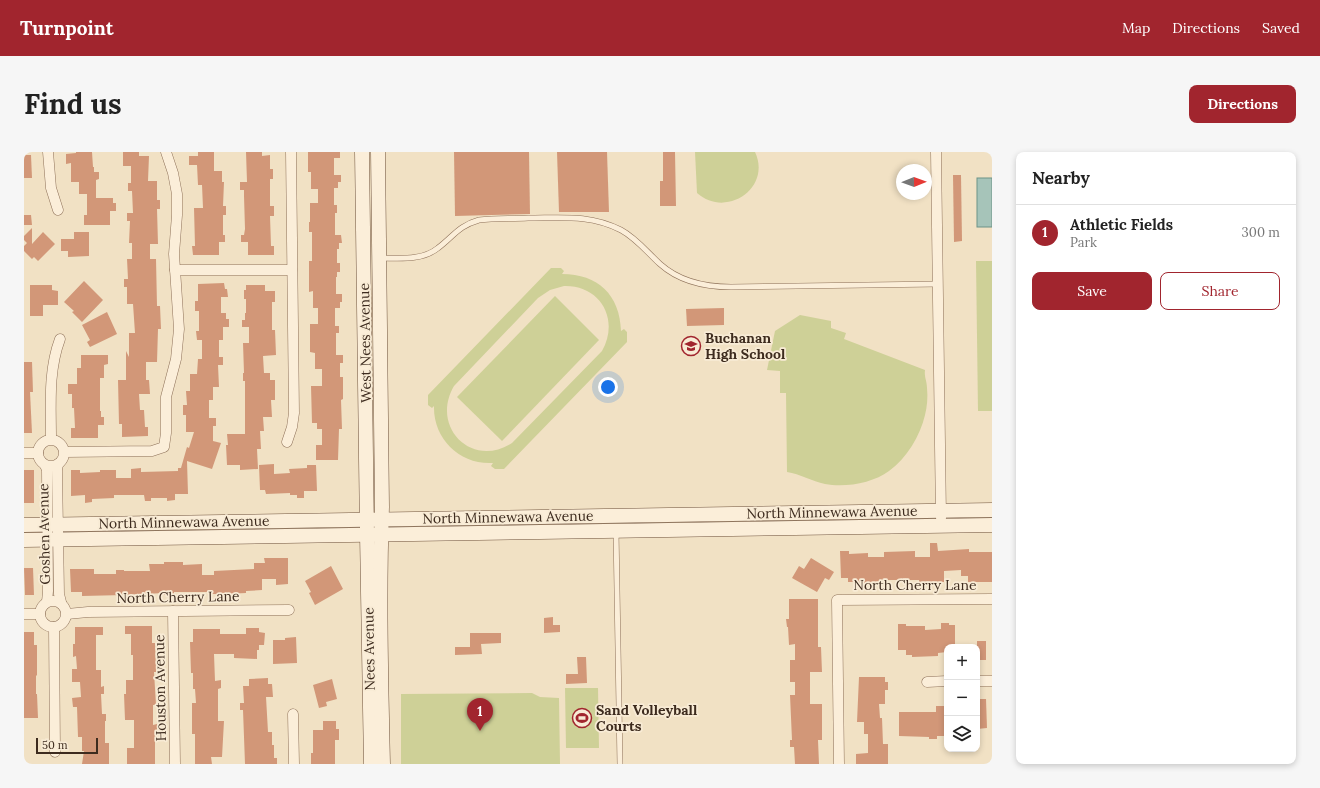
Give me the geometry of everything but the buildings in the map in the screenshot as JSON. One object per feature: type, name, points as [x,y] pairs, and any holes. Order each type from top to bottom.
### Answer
[{"type":"main road","name":"West Nees Avenue","points":[[362,152],[367,518],[374,534]]},
{"type":"main road","points":[[369,152],[371,249],[374,255],[379,258]]},
{"type":"main road","name":"West Nees Avenue","points":[[374,534],[381,519],[378,152]]},
{"type":"main road","name":"North Minnewawa Avenue","points":[[24,525],[367,518],[992,510]]},
{"type":"main road","points":[[615,515],[616,530]]},
{"type":"main road","name":"North Minnewawa Avenue","points":[[24,540],[992,525]]},
{"type":"main road","name":"Nees Avenue","points":[[371,764],[374,534]]},
{"type":"main road","name":"Nees Avenue","points":[[374,534],[382,764]]},
{"type":"street","points":[[48,152],[51,188],[58,210]]},
{"type":"street","points":[[64,452],[152,451],[164,447],[166,433],[166,397],[179,344],[175,270],[177,194],[166,152]]},
{"type":"street","points":[[287,442],[292,427],[294,413],[291,152]]},
{"type":"street","points":[[936,152],[941,526]]},
{"type":"street","points":[[175,270],[292,270]]},
{"type":"street","points":[[51,439],[51,375],[55,353],[60,339]]},
{"type":"street","points":[[51,439],[59,442],[64,448],[64,452],[63,459],[54,466],[45,465],[40,460],[38,453],[42,443],[51,439]]},
{"type":"street","points":[[24,453],[38,453]]},
{"type":"street","name":"Goshen Avenue","points":[[47,602],[58,464]]},
{"type":"street","name":"Goshen Avenue","points":[[45,465],[47,470],[53,524]]},
{"type":"street","name":"Goshen Avenue","points":[[53,539],[61,602]]},
{"type":"street","name":"North Cherry Lane","points":[[839,764],[837,600],[992,599]]},
{"type":"street","points":[[54,600],[61,602],[66,609],[67,614],[63,624],[54,627],[42,622],[40,614],[42,607],[47,602],[54,600]]},
{"type":"street","name":"North Cherry Lane","points":[[67,614],[289,610]]},
{"type":"street","name":"Houston Avenue","points":[[173,611],[175,764]]},
{"type":"street","points":[[24,614],[40,614]]},
{"type":"street","points":[[54,627],[56,752]]},
{"type":"street","points":[[980,681],[992,681]]},
{"type":"street","points":[[927,682],[944,682]]},
{"type":"street","points":[[293,714],[294,764]]},
{"type":"lane","points":[[379,258],[412,258],[422,256],[437,249],[464,225],[479,220],[578,217],[595,220],[620,230],[644,247],[668,271],[684,279],[704,286],[731,288],[938,284]]},
{"type":"lane","points":[[616,530],[620,764]]},
{"type":"green space","points":[[695,152],[755,152],[759,165],[757,177],[752,188],[743,196],[733,201],[721,203],[709,200],[697,193]]},
{"type":"green space","points":[[976,261],[992,261],[992,411],[978,411]]},
{"type":"green space","points":[[551,268],[561,268],[564,271],[562,274],[586,278],[605,289],[616,307],[620,318],[621,331],[624,329],[627,332],[627,342],[504,469],[495,469],[491,466],[493,463],[470,460],[451,448],[438,429],[434,406],[432,408],[428,405],[428,395]],"holes":[[[564,286],[577,287],[588,291],[597,298],[603,306],[607,316],[609,327],[607,339],[602,351],[512,443],[497,450],[483,451],[470,447],[459,440],[451,429],[447,416],[448,401],[454,386],[538,298],[550,290]]]},
{"type":"green space","points":[[555,296],[599,340],[502,441],[457,397]]},
{"type":"green space","points":[[800,315],[831,321],[831,328],[846,333],[844,339],[925,370],[927,402],[920,431],[902,460],[889,471],[875,479],[858,484],[833,485],[820,483],[797,474],[787,472],[786,393],[780,393],[780,371],[767,370],[775,331]]},
{"type":"green space","name":"Sand Volleyball Courts","points":[[565,688],[598,688],[599,748],[566,748]]},
{"type":"green space","points":[[532,693],[540,697],[559,698],[560,764],[401,764],[401,694]]},
{"type":"water","points":[[977,178],[992,178],[992,227],[977,227]]},
{"type":"place","name":"Buchanan High School","points":[[691,346]]},
{"type":"place","name":"Sand Volleyball Courts","points":[[582,718]]},
{"type":"place","name":"Athletic Fields","points":[[480,731]]}]
